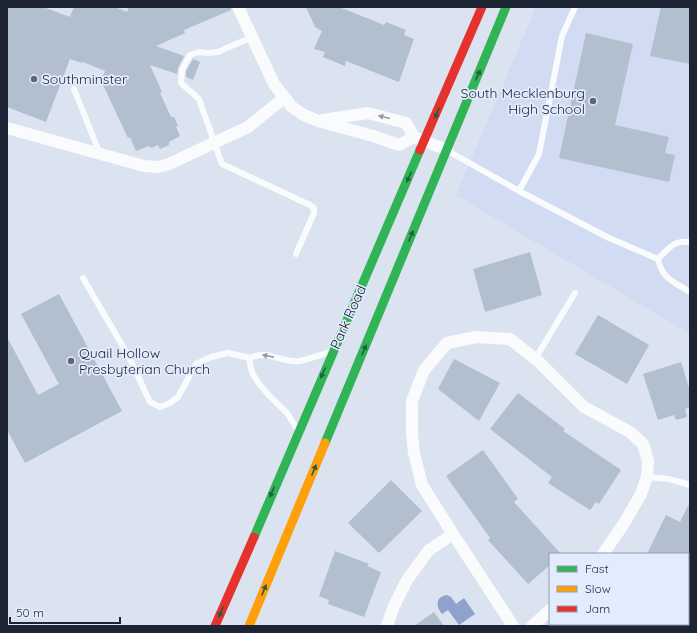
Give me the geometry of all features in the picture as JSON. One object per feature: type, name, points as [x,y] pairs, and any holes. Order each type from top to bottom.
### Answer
[{"type":"main road","name":"Park Road","points":[[214,626],[333,351],[419,139],[482,7]]},
{"type":"main road","name":"Park Road","points":[[249,626],[506,7]]},
{"type":"street","points":[[238,7],[274,84],[292,107],[304,115],[318,121],[373,136],[399,145],[419,139]]},
{"type":"street","points":[[7,128],[144,166],[158,167],[169,164],[248,127],[284,98]]},
{"type":"street","points":[[318,121],[368,113],[406,123],[419,139],[447,150]]},
{"type":"street","points":[[513,626],[422,485],[414,453],[412,433],[412,401],[424,370],[447,343],[476,337],[510,339],[536,359],[584,407],[630,432],[642,444],[648,461],[647,477],[641,494],[623,525],[604,553]]},
{"type":"street","points":[[387,626],[394,606],[407,580],[429,550],[453,534]]},
{"type":"street","points":[[532,626],[549,611]]},
{"type":"lane","points":[[519,191],[539,154],[562,36],[575,7]]},
{"type":"lane","points":[[252,37],[218,52],[199,52],[190,55],[182,70],[181,83],[199,99],[213,143],[222,164],[310,204],[314,208],[314,213],[296,254]]},
{"type":"lane","points":[[74,89],[100,154]]},
{"type":"lane","points":[[447,150],[519,191],[609,238],[658,259]]},
{"type":"lane","points":[[658,259],[670,247],[680,241],[690,242]]},
{"type":"lane","points":[[658,259],[660,267],[666,278],[690,292]]},
{"type":"lane","points":[[83,278],[129,357],[150,402],[160,407],[170,403],[178,397],[196,364],[212,357],[228,353],[250,358],[256,355],[264,354],[281,359],[298,361],[333,351]]},
{"type":"lane","points":[[536,359],[575,293]]},
{"type":"lane","points":[[250,358],[249,364],[259,384],[288,414],[299,430]]},
{"type":"lane","points":[[647,477],[669,479],[690,484]]},
{"type":"shaded area","name":"South Mecklenburg High School","points":[[536,7],[690,7],[690,334],[456,195]]},
{"type":"water","points":[[447,595],[451,597],[456,604],[464,598],[475,614],[459,625],[448,610],[442,614],[438,602],[440,598]]},
{"type":"building","name":"Southminster","points":[[7,7],[43,7],[70,17],[74,7],[115,7],[127,12],[129,7],[231,7],[231,10],[184,30],[185,33],[156,46],[184,56],[178,68],[177,74],[150,65],[162,92],[160,93],[171,117],[174,117],[178,126],[176,127],[180,136],[169,142],[169,145],[160,149],[158,145],[151,148],[149,146],[136,151],[130,137],[128,138],[103,85],[106,84],[102,78],[105,71],[83,62],[70,59],[46,122],[7,107]]},
{"type":"building","points":[[306,7],[339,7],[384,25],[386,22],[406,30],[404,35],[414,39],[399,82],[346,61],[345,66],[323,57],[325,52],[314,49],[322,31],[315,27]]},
{"type":"building","points":[[661,7],[690,7],[690,64],[650,56]]},
{"type":"building","points":[[586,33],[633,44],[615,125],[669,137],[665,153],[675,155],[669,182],[559,158]]},
{"type":"building","points":[[193,59],[200,62],[193,80],[186,77],[186,71]]},
{"type":"building","points":[[530,252],[542,295],[485,312],[473,269]]},
{"type":"building","name":"Quail Hollow Presbyterian Church","points":[[59,294],[122,411],[25,463],[7,430],[7,337],[38,395],[59,384],[21,314]]},
{"type":"building","points":[[598,315],[649,345],[627,384],[575,354]]},
{"type":"building","points":[[454,359],[500,383],[479,421],[438,389]]},
{"type":"building","points":[[681,362],[690,391],[690,407],[685,409],[687,417],[676,420],[674,415],[658,420],[643,374]]},
{"type":"building","points":[[518,393],[565,429],[563,431],[621,470],[599,504],[596,502],[590,510],[548,483],[552,477],[490,429]]},
{"type":"building","points":[[483,450],[518,499],[514,502],[560,553],[549,553],[549,566],[528,584],[488,540],[490,538],[446,476]]},
{"type":"building","points":[[391,480],[422,511],[379,553],[348,523]]},
{"type":"building","points":[[690,502],[690,554],[647,553],[666,515],[680,522]]},
{"type":"building","points":[[335,551],[369,564],[367,566],[381,572],[364,617],[328,604],[329,600],[319,596]]},
{"type":"building","points":[[434,612],[444,626],[414,626]]},
{"type":"traffic: fast","points":[[325,443],[506,7]]},
{"type":"traffic: fast","points":[[254,537],[420,150]]},
{"type":"traffic: slow","points":[[249,626],[325,443]]},
{"type":"traffic: jam","points":[[420,150],[482,7]]},
{"type":"traffic: jam","points":[[215,626],[254,537]]},
{"type":"place","name":"Southminster","points":[[34,79]]},
{"type":"place","name":"South Mecklenburg High School","points":[[593,101]]},
{"type":"place","name":"Quail Hollow Presbyterian Church","points":[[71,361]]}]
